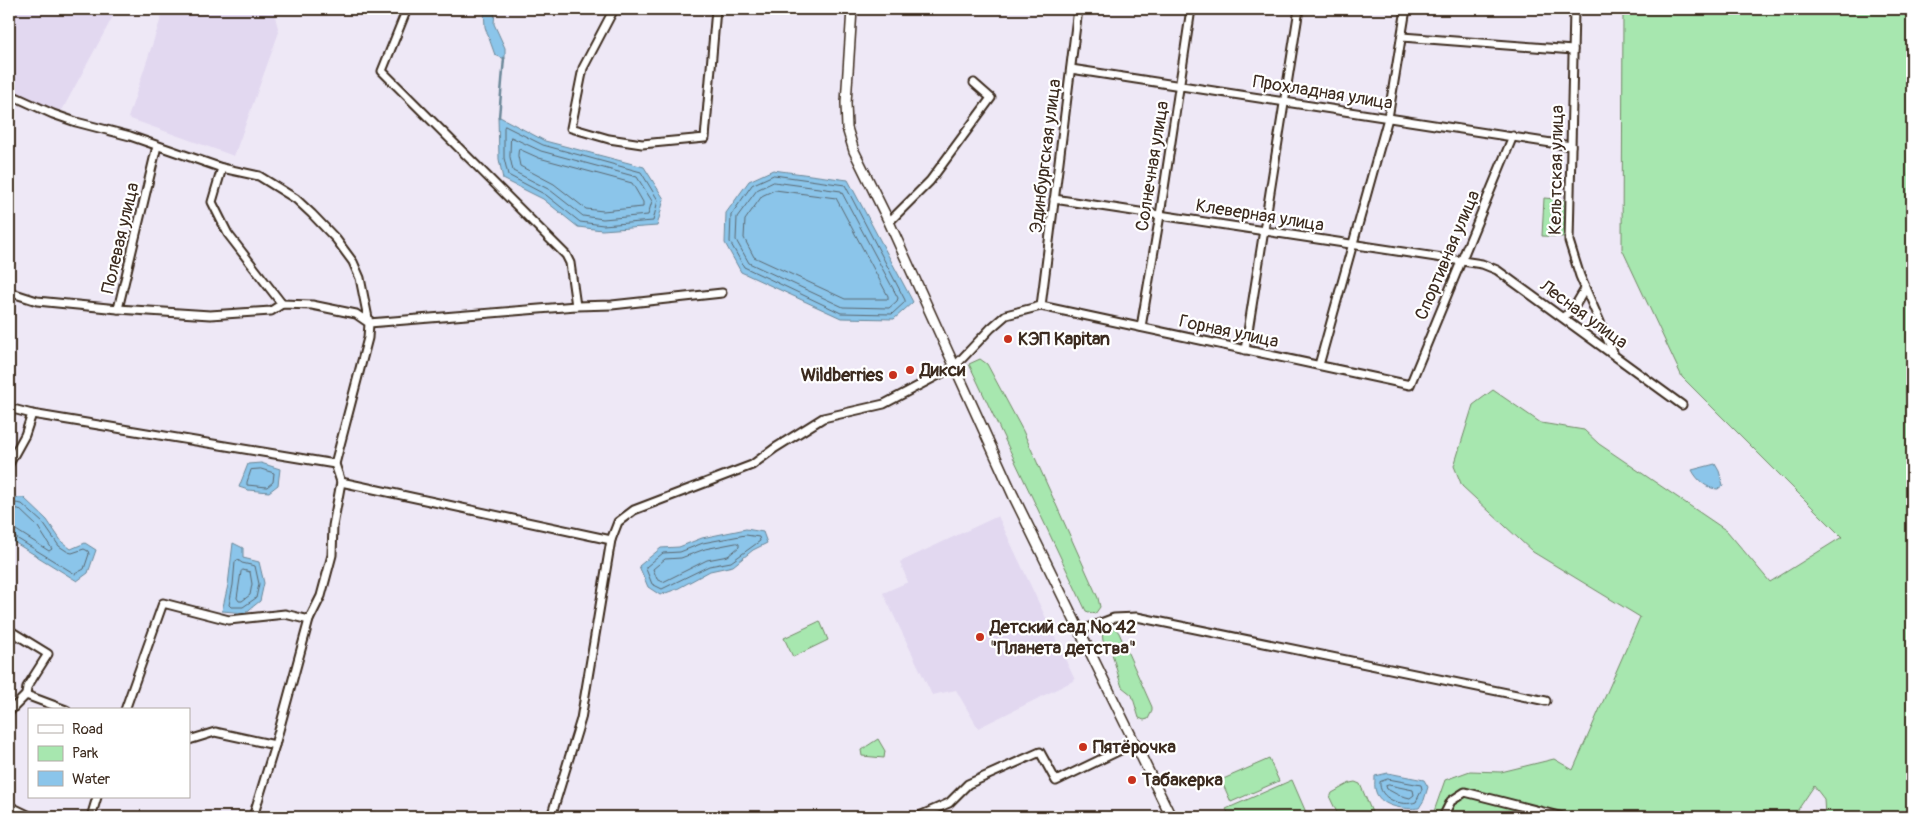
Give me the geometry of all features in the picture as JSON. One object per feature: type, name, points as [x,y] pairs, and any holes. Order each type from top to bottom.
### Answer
[{"type":"street","points":[[407,9],[382,71],[566,256],[570,263],[576,306]]},
{"type":"street","points":[[614,9],[583,68],[571,128],[609,140],[642,144],[705,138],[716,9]]},
{"type":"street","points":[[852,9],[846,103],[847,128],[854,151],[1013,495],[1172,817]]},
{"type":"street","name":"Эдинбургская улица","points":[[1041,306],[1078,9]]},
{"type":"street","name":"Солнечная улица","points":[[1141,327],[1160,215],[1190,9]]},
{"type":"street","points":[[1245,350],[1299,9]]},
{"type":"street","points":[[1319,365],[1388,118],[1406,9]]},
{"type":"street","name":"Кельтская улица","points":[[1574,9],[1570,241],[1585,290],[1613,354]]},
{"type":"street","points":[[1402,37],[1573,50]]},
{"type":"street","name":"Прохладная улица","points":[[1070,69],[1571,146]]},
{"type":"street","points":[[888,222],[930,181],[991,98],[974,83]]},
{"type":"street","points":[[9,94],[53,114],[130,136],[222,168],[259,176],[296,199],[318,220],[336,239],[353,262],[360,278],[369,323],[368,338],[335,464],[341,482],[332,526],[332,556],[321,596],[309,620],[253,817]]},
{"type":"street","name":"Спортивная улица","points":[[1410,385],[1513,136]]},
{"type":"street","name":"Полевая улица","points":[[118,309],[157,146]]},
{"type":"street","points":[[222,168],[212,202],[228,234],[282,304]]},
{"type":"street","name":"Клеверная улица","points":[[1054,199],[1461,262]]},
{"type":"street","name":"Лесная улица","points":[[1461,262],[1482,264],[1497,270],[1682,404]]},
{"type":"street","points":[[1563,317],[1572,311],[1585,290]]},
{"type":"street","points":[[9,292],[37,302],[210,315],[271,311],[282,304],[312,305],[356,314],[369,323],[576,306],[612,305],[722,293]]},
{"type":"street","points":[[551,817],[581,719],[611,540],[618,522],[634,510],[752,465],[823,418],[884,404],[954,367],[1006,315],[1041,306]]},
{"type":"street","name":"Горная улица","points":[[1041,306],[1410,385]]},
{"type":"street","points":[[9,408],[32,414],[335,464]]},
{"type":"street","points":[[9,464],[25,435],[32,414]]},
{"type":"street","points":[[341,482],[611,540]]},
{"type":"street","points":[[126,708],[164,603],[228,620],[285,614],[309,620]]},
{"type":"street","points":[[1080,631],[1114,618],[1137,617],[1546,701]]},
{"type":"street","points":[[9,630],[48,654],[26,687],[26,695],[9,712]]},
{"type":"street","points":[[26,695],[61,708]]},
{"type":"street","points":[[190,740],[215,732],[275,745]]},
{"type":"street","points":[[918,817],[949,803],[968,784],[1040,752],[1056,781],[1135,743]]},
{"type":"street","points":[[1443,817],[1451,801],[1465,792],[1563,817]]},
{"type":"street","points":[[91,817],[97,798]]},
{"type":"street","points":[[9,806],[32,817]]},
{"type":"shaded area","points":[[9,9],[117,9],[60,114],[9,89]]},
{"type":"shaded area","points":[[164,9],[273,9],[279,32],[234,156],[128,118]]},
{"type":"shaded area","name":"Детский сад № 42 \"Планета детства\"","points":[[998,516],[1075,680],[978,728],[956,690],[932,695],[883,593],[908,582],[900,562]]},
{"type":"green space","points":[[1623,9],[1912,9],[1912,817],[1825,817],[1824,799],[1814,786],[1793,817],[1432,817],[1445,780],[1470,771],[1501,772],[1554,759],[1573,770],[1640,617],[1533,552],[1462,486],[1454,466],[1473,405],[1493,390],[1541,423],[1584,430],[1599,444],[1727,531],[1770,582],[1842,537],[1682,377],[1622,249]]},
{"type":"green space","points":[[1544,198],[1566,200],[1566,237],[1542,236]]},
{"type":"green space","points":[[980,359],[987,364],[1023,431],[1098,598],[1100,607],[1095,614],[1086,611],[969,364]]},
{"type":"green space","points":[[820,621],[828,640],[793,657],[784,638]]},
{"type":"green space","points":[[1108,626],[1116,629],[1119,633],[1152,707],[1148,719],[1139,718],[1132,695],[1122,687],[1111,650],[1103,641],[1102,632]]},
{"type":"green space","points":[[878,739],[885,751],[884,758],[862,756],[861,750]]},
{"type":"green space","points":[[1269,759],[1279,781],[1231,802],[1221,780]]},
{"type":"green space","points":[[1292,780],[1308,817],[1230,817],[1226,809]]},
{"type":"green space","points":[[1355,782],[1360,784],[1374,817],[1339,817],[1330,798],[1332,793]]},
{"type":"water","points":[[484,9],[495,9],[494,24],[505,48],[505,59],[495,55],[485,27]]},
{"type":"water","points":[[498,116],[545,141],[644,167],[664,199],[657,226],[602,230],[578,227],[543,199],[503,179],[499,159]]},
{"type":"water","points":[[773,170],[848,180],[913,302],[894,319],[841,318],[741,272],[725,243],[726,213],[749,181]]},
{"type":"water","points":[[261,463],[280,469],[278,485],[269,492],[239,487],[248,464]]},
{"type":"water","points":[[1715,464],[1723,485],[1718,489],[1703,483],[1692,470]]},
{"type":"water","points":[[9,497],[24,498],[47,520],[62,542],[71,549],[85,543],[96,550],[88,573],[77,581],[9,539]]},
{"type":"water","points":[[746,529],[763,532],[767,543],[753,550],[733,566],[710,571],[677,589],[660,595],[648,587],[639,566],[661,548],[679,547],[702,538]]},
{"type":"water","points":[[233,543],[243,548],[243,558],[259,562],[264,583],[260,601],[245,613],[222,611],[228,585]]},
{"type":"water","points":[[1388,773],[1424,780],[1428,787],[1419,808],[1394,806],[1379,797],[1375,788],[1375,776]]},
{"type":"waterway","points":[[499,117],[504,58]]},
{"type":"place","name":"КЭП Kapitan","points":[[1008,339]]},
{"type":"place","name":"Дикси","points":[[910,370]]},
{"type":"place","name":"Wildberries","points":[[893,375]]},
{"type":"place","name":"Детский сад № 42 \"Планета детства\"","points":[[980,637]]},
{"type":"place","name":"Пятёрочка","points":[[1083,747]]},
{"type":"place","name":"Табакерка","points":[[1132,780]]}]
